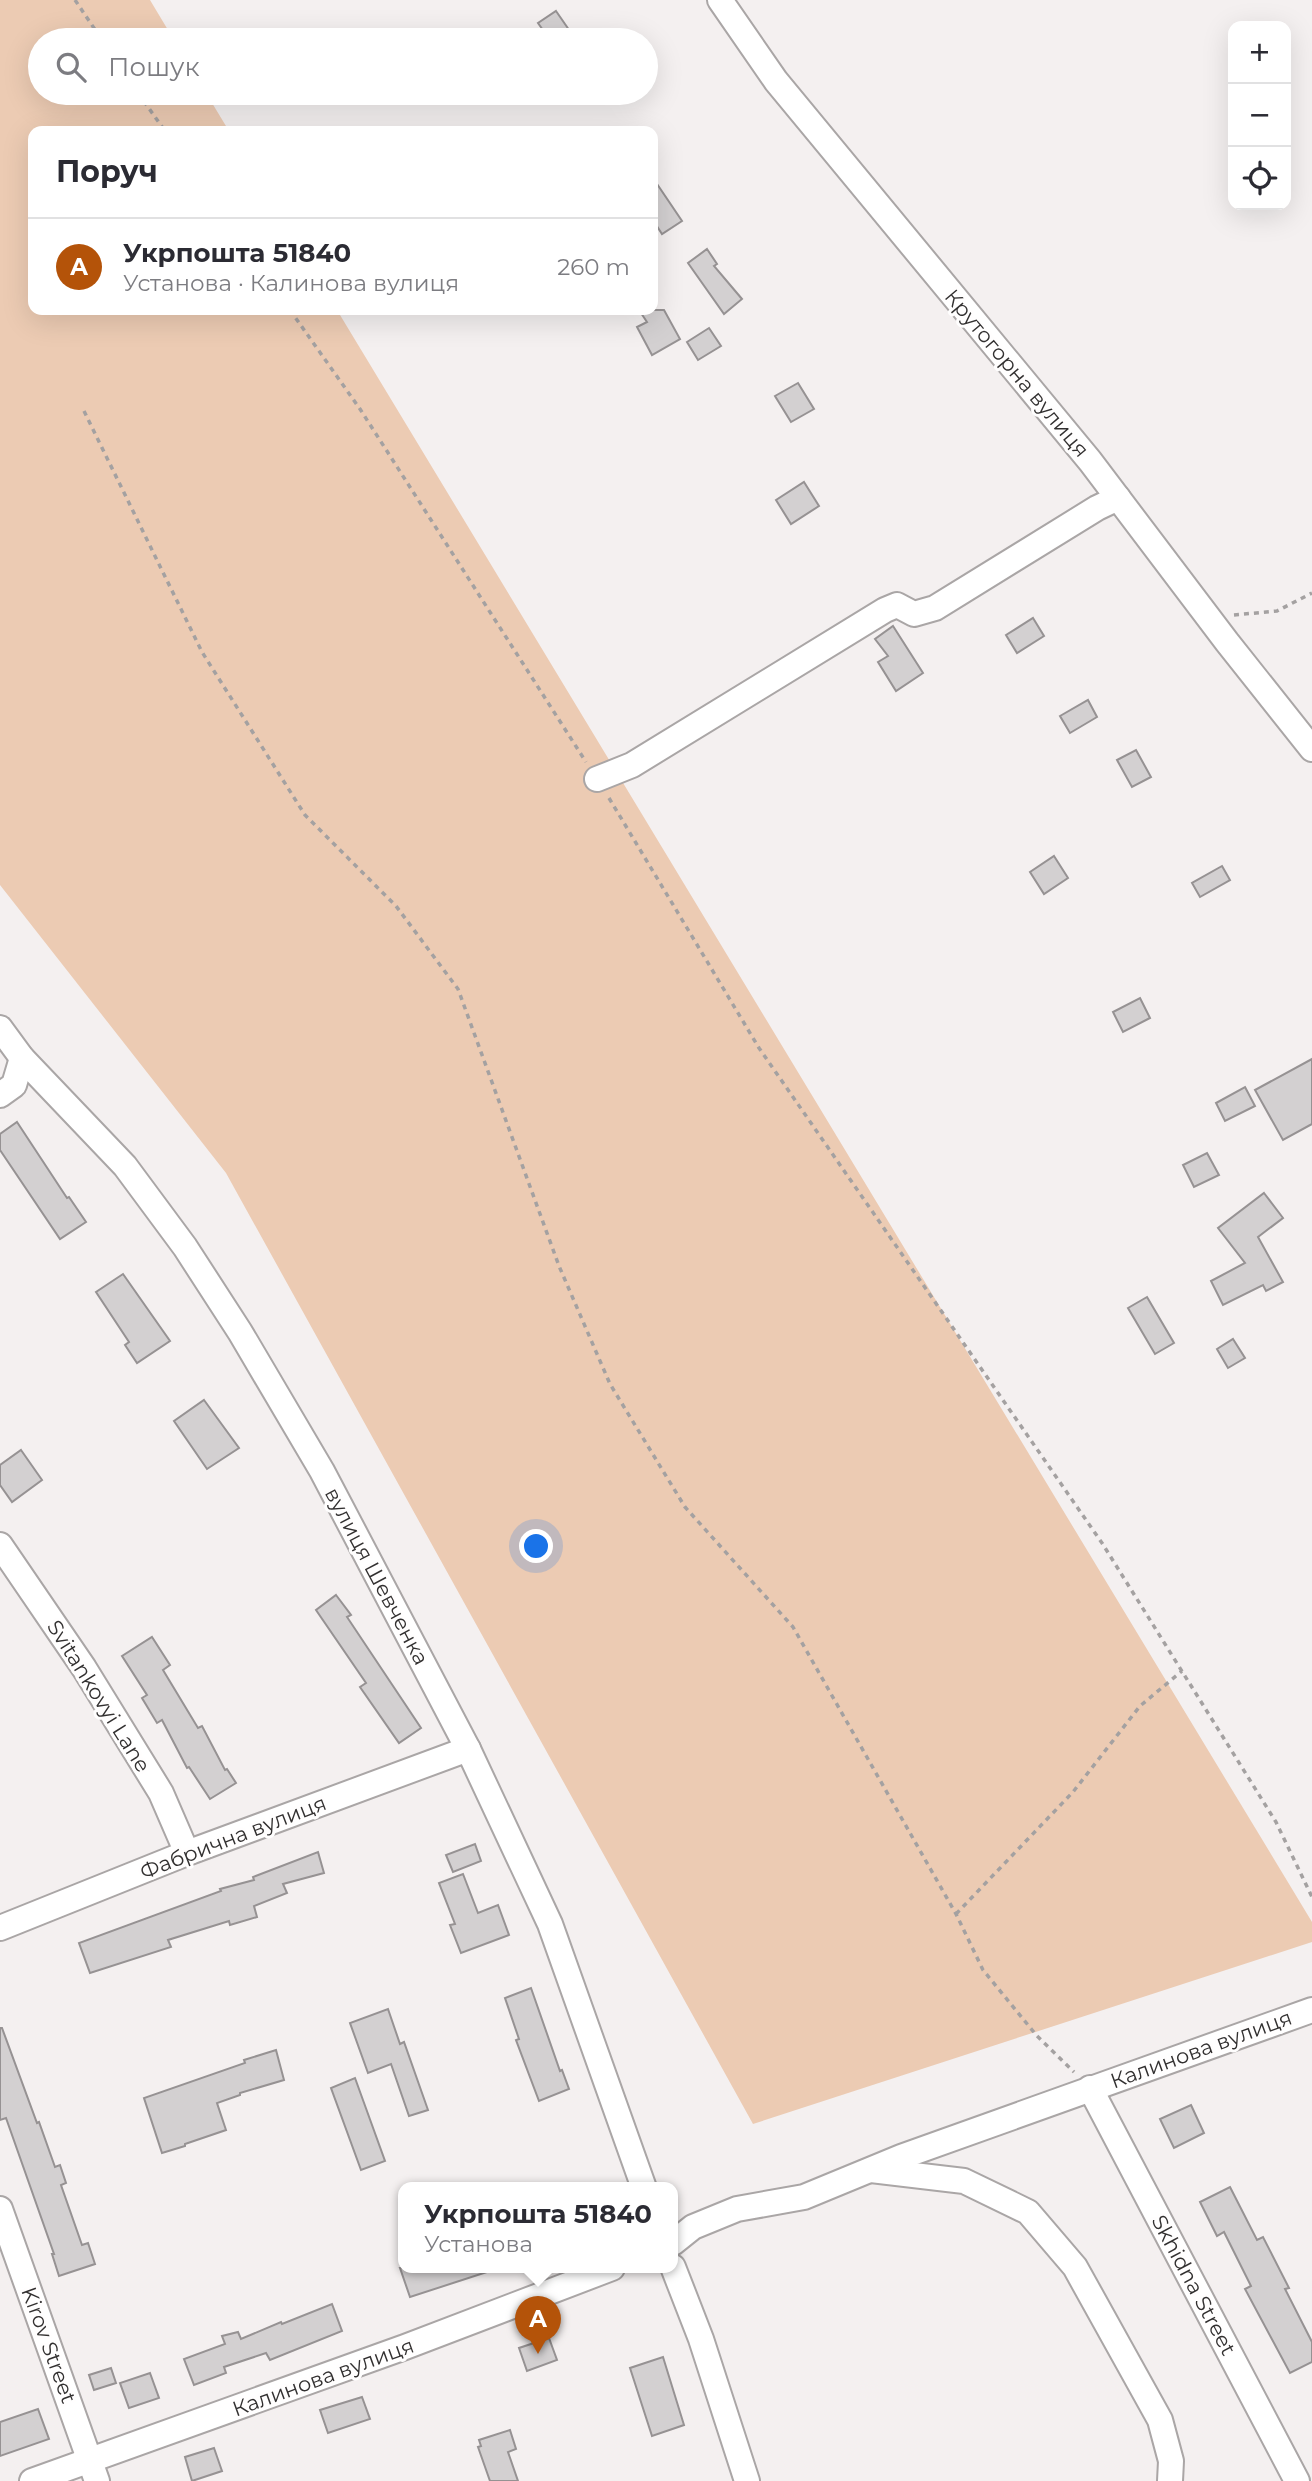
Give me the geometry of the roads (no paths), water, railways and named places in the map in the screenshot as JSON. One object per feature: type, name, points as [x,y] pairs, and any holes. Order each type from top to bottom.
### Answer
[{"type":"street","name":"Крутогорна вулиця","points":[[720,0],[776,81],[1118,498],[1312,749]]},
{"type":"street","points":[[597,779],[632,765],[885,610],[897,605],[914,614],[935,608],[1097,508],[1118,498]]},
{"type":"street","name":"вулиця Шевченка","points":[[0,1028],[22,1058],[125,1166],[185,1247],[240,1332],[322,1471],[468,1749],[550,1924],[642,2182]]},
{"type":"street","points":[[0,1095],[14,1085],[22,1058]]},
{"type":"street","name":"Svitankovyi Lane","points":[[0,1545],[84,1668],[161,1793],[187,1853]]},
{"type":"street","name":"Фабрична вулиця","points":[[0,1928],[187,1853],[468,1749]]},
{"type":"street","name":"Калинова вулиця","points":[[678,2238],[693,2227],[737,2209],[804,2197],[1090,2088],[1312,2010]]},
{"type":"street","name":"Skhidna Street","points":[[1090,2088],[1297,2481]]},
{"type":"street","points":[[870,2170],[964,2181],[1028,2212],[1075,2267],[1160,2420],[1171,2461],[1170,2481]]},
{"type":"street","name":"Kirov Street","points":[[0,2209],[94,2471]]},
{"type":"street","name":"Калинова вулиця","points":[[32,2481],[94,2471],[599,2273]]},
{"type":"street","points":[[675,2273],[701,2339],[747,2481]]},
{"type":"place","name":"Укрпошта 51840","points":[[538,2354]]}]
